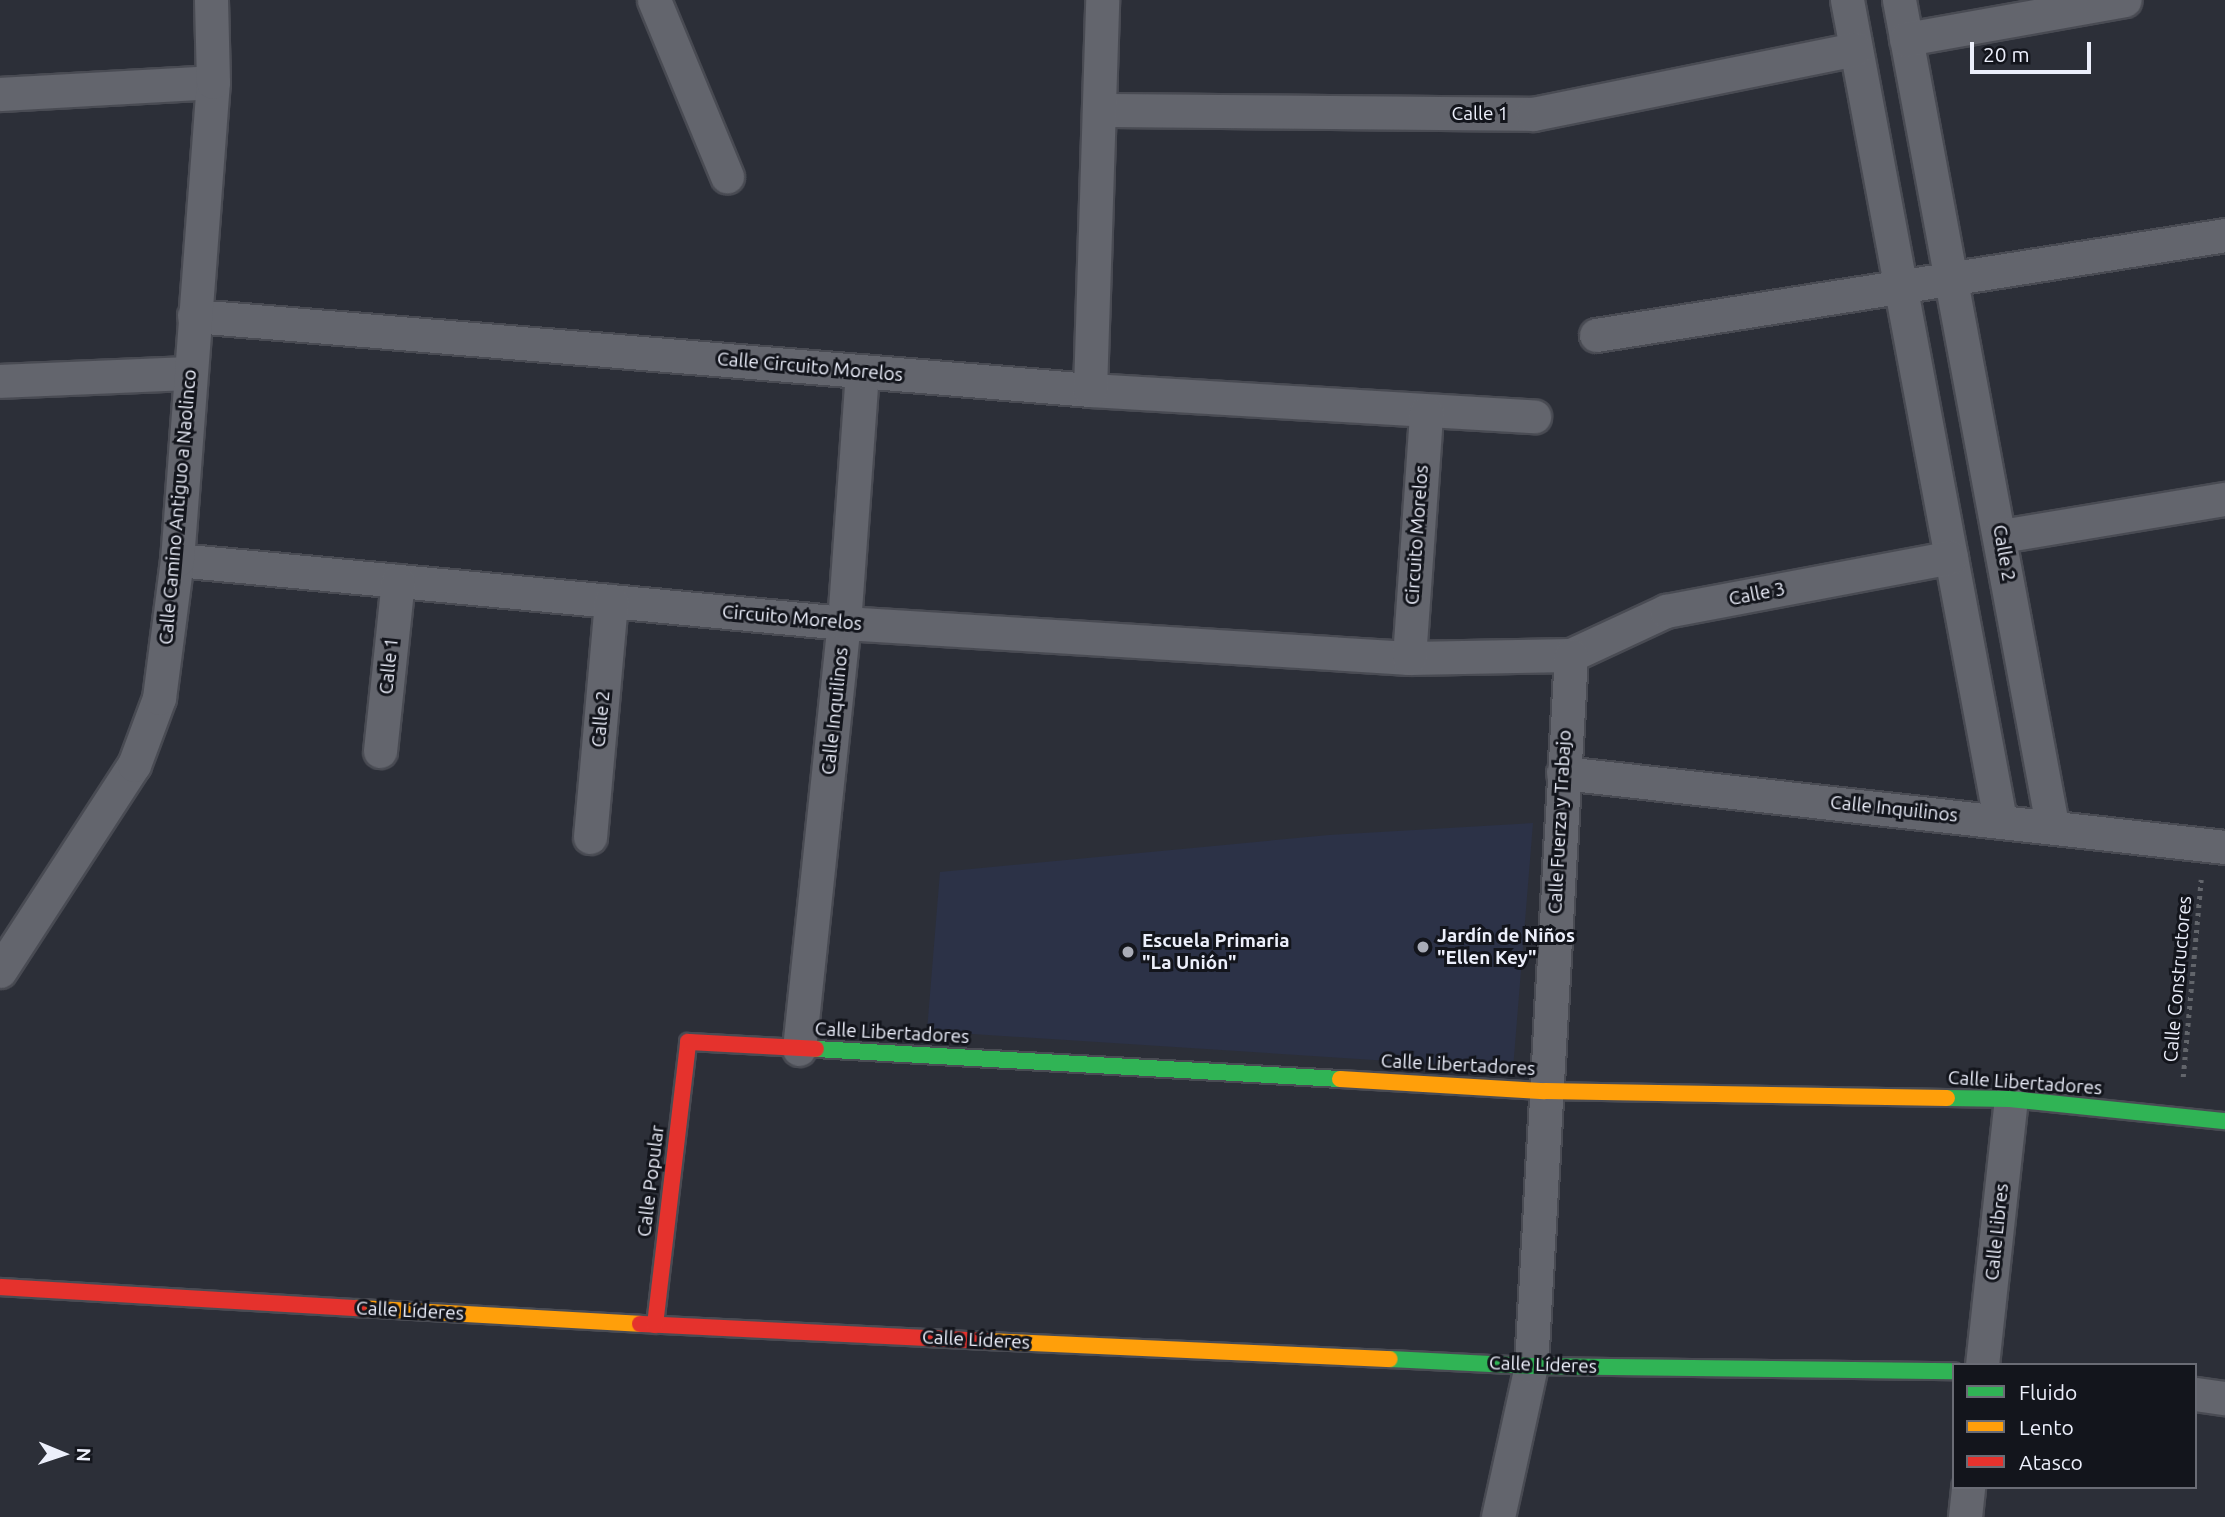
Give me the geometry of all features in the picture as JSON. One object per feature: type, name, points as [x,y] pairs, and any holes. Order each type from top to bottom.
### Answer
[{"type":"street","name":"Calle Camino Antiguo a Naolinco","points":[[0,971],[134,765],[159,698],[177,559],[213,82],[211,0]]},
{"type":"street","points":[[654,0],[727,176]]},
{"type":"street","points":[[1090,390],[1102,0]]},
{"type":"street","points":[[1847,0],[2000,820]]},
{"type":"street","name":"Calle 2","points":[[1899,0],[2001,536],[2052,825]]},
{"type":"street","points":[[1906,39],[2125,0]]},
{"type":"street","name":"Calle 1","points":[[1099,110],[1533,114],[1856,49]]},
{"type":"street","points":[[0,94],[213,82]]},
{"type":"street","points":[[1596,335],[1899,284],[1951,282],[2225,235]]},
{"type":"street","name":"Calle Circuito Morelos","points":[[194,316],[1090,390],[1426,413],[1534,416]]},
{"type":"street","name":"Calle Inquilinos","points":[[799,1049],[844,624],[862,372]]},
{"type":"street","points":[[0,381],[190,373]]},
{"type":"street","name":"Circuito Morelos","points":[[1409,658],[1426,413]]},
{"type":"street","points":[[2001,536],[2225,499]]},
{"type":"street","name":"Calle 3","points":[[1571,654],[1666,611],[1951,557]]},
{"type":"street","name":"Circuito Morelos","points":[[177,559],[844,624],[1409,658],[1571,654]]},
{"type":"street","name":"Calle 1","points":[[380,751],[398,581]]},
{"type":"street","name":"Calle 2","points":[[590,837],[611,601]]},
{"type":"street","name":"Calle Fuerza y Trabajo","points":[[1498,1517],[1531,1366],[1571,654]]},
{"type":"street","name":"Calle Inquilinos","points":[[1563,773],[2214,845]]},
{"type":"street","name":"Calle Libertadores","points":[[688,1042],[1545,1091],[2011,1099],[2225,1121]]},
{"type":"street","name":"Calle Popular","points":[[655,1325],[688,1042]]},
{"type":"street","name":"Calle Libres","points":[[1982,1363],[2011,1099]]},
{"type":"street","name":"Calle Líderes","points":[[0,1287],[655,1325],[1531,1366],[1952,1371]]},
{"type":"street","points":[[2197,1394],[2225,1398]]},
{"type":"street","points":[[1965,1517],[1968,1489]]},
{"type":"path","name":"Calle Constructores","points":[[2179,1117],[2214,845]]},
{"type":"shaded area","name":"Escuela Primaria \"La Unión\"","points":[[1533,823],[1513,1069],[927,1031],[940,872],[1329,835]]},
{"type":"traffic: fast","points":[[816,1049],[1340,1079]]},
{"type":"traffic: fast","points":[[1947,1098],[2011,1099],[2225,1121]]},
{"type":"traffic: fast","points":[[1390,1359],[1531,1366],[1952,1371]]},
{"type":"traffic: slow","points":[[1340,1079],[1545,1091],[1947,1098]]},
{"type":"traffic: slow","points":[[358,1308],[640,1324]]},
{"type":"traffic: slow","points":[[990,1341],[1390,1359]]},
{"type":"traffic: jam","points":[[655,1325],[688,1042],[816,1049]]},
{"type":"traffic: jam","points":[[0,1287],[358,1308]]},
{"type":"traffic: jam","points":[[640,1324],[990,1341]]},
{"type":"place","name":"Jardín de Niños \"Ellen Key\"","points":[[1423,947]]},
{"type":"place","name":"Escuela Primaria \"La Unión\"","points":[[1128,952]]}]
